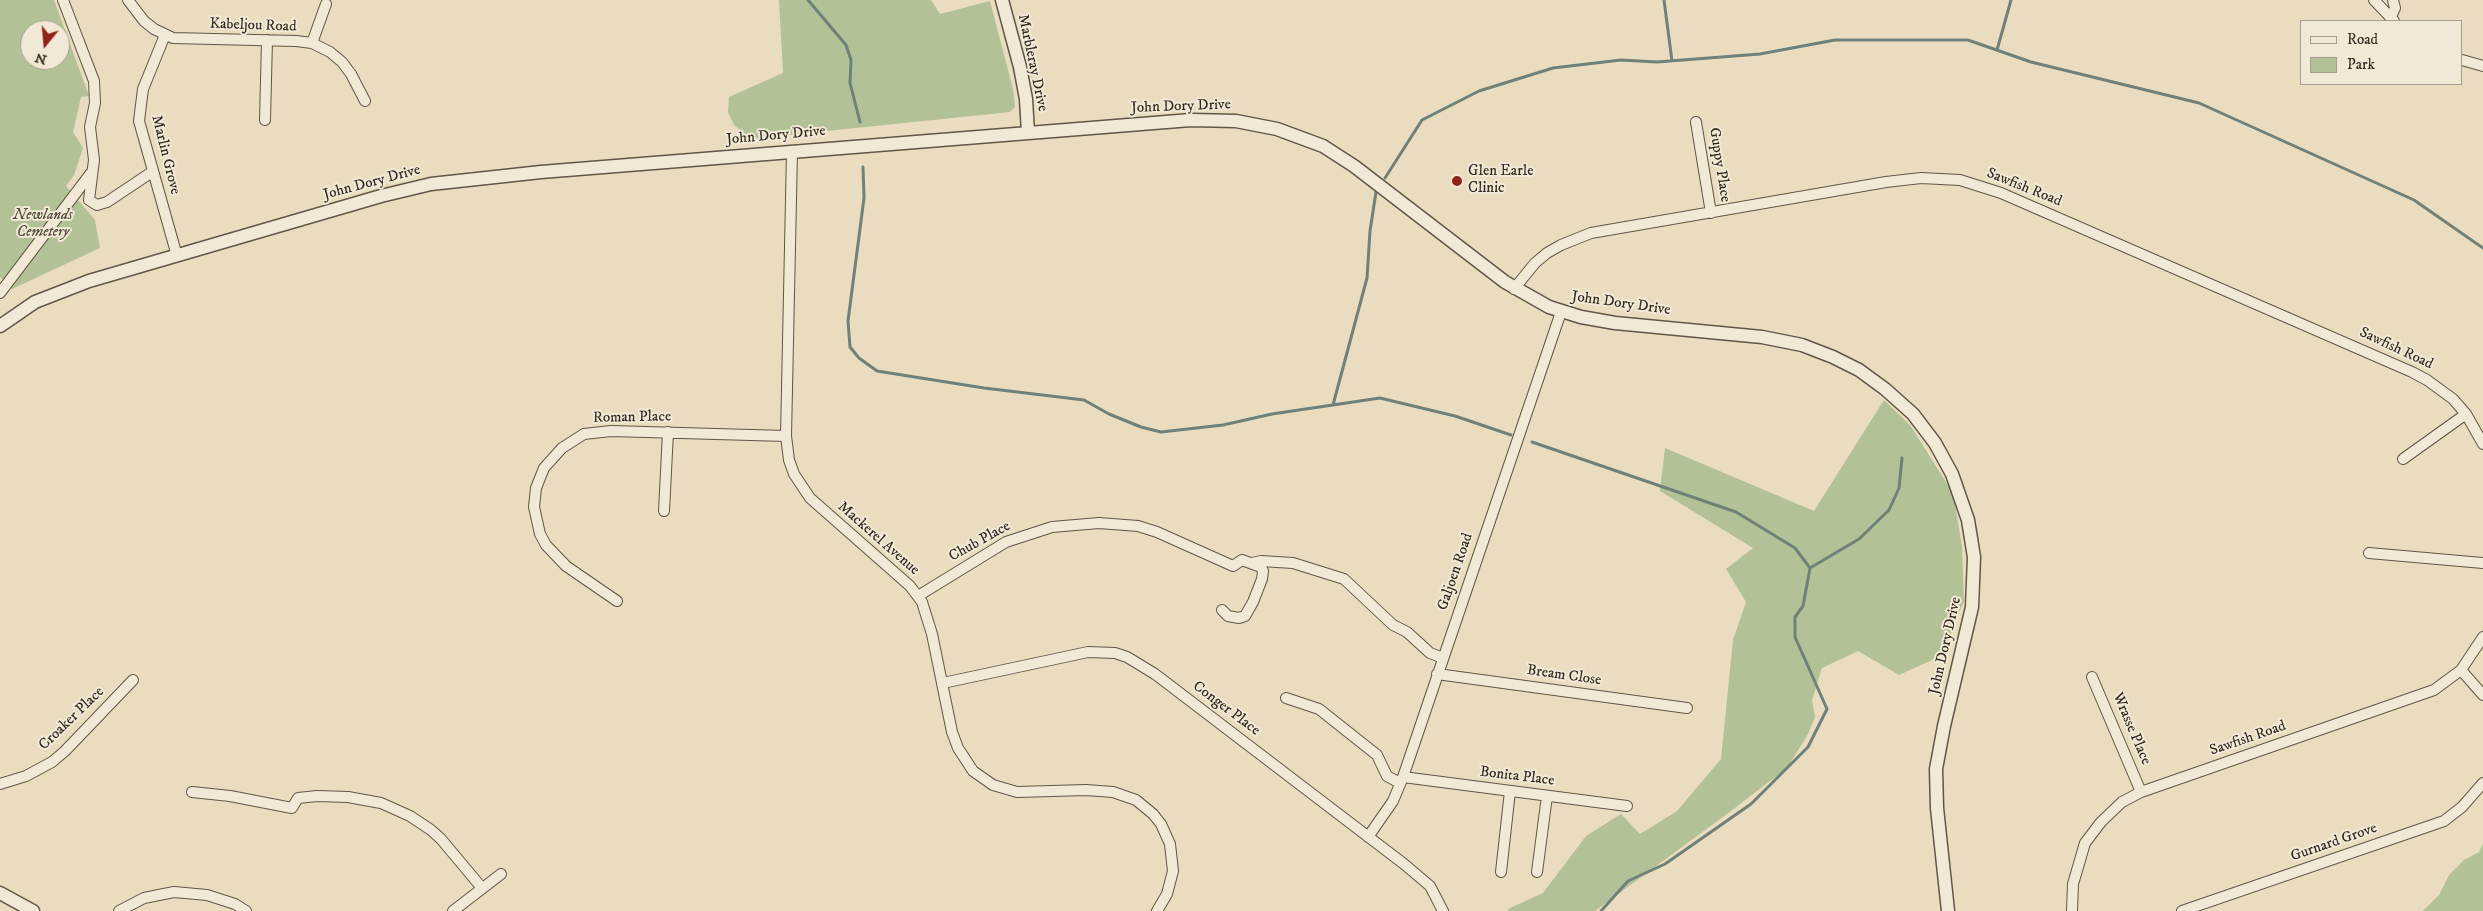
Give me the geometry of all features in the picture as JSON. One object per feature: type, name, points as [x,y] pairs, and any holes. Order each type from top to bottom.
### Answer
[{"type":"street","points":[[63,0],[94,81],[96,99],[90,127],[94,155],[88,200],[97,205],[108,202],[152,172]]},
{"type":"street","name":"Kabeljou Road","points":[[128,0],[144,21],[165,35],[183,39],[296,40],[312,44],[330,52],[342,62],[365,101]]},
{"type":"street","name":"Marbleray Drive","points":[[1002,0],[1021,75],[1028,133]]},
{"type":"street","points":[[2374,0],[2392,19]]},
{"type":"street","points":[[2392,19],[2393,0]]},
{"type":"street","points":[[312,44],[326,4]]},
{"type":"street","name":"Marlin Grove","points":[[165,35],[146,79],[139,111],[140,126],[152,172],[177,256]]},
{"type":"street","points":[[265,120],[267,40]]},
{"type":"street","points":[[2463,60],[2483,66]]},
{"type":"street","name":"John Dory Drive","points":[[0,326],[22,310],[51,295],[89,281],[381,196],[431,184],[498,176],[1210,119],[1253,123],[1291,133],[1323,146],[1354,166],[1514,289],[1535,301],[1561,312],[1615,323],[1762,337],[1809,347],[1844,362],[1876,381],[1913,414],[1935,443],[1952,474],[1962,498],[1971,533],[1975,566],[1971,614],[1944,726],[1936,769],[1937,808],[1948,911]]},
{"type":"street","name":"Guppy Place","points":[[1696,122],[1711,213]]},
{"type":"street","name":"Mackerel Avenue","points":[[792,152],[786,436],[789,460],[801,488],[910,586],[918,596],[927,614],[952,732],[958,748],[973,771],[988,782],[1017,792],[1086,790],[1114,792],[1136,800],[1153,814],[1166,833],[1173,858],[1174,871],[1167,894],[1157,911]]},
{"type":"street","points":[[0,294],[91,172]]},
{"type":"street","name":"Sawfish Road","points":[[1514,289],[1535,263],[1560,244],[1591,233],[1921,178],[1970,182],[2001,193],[2412,372],[2439,388],[2466,414],[2483,444]]},
{"type":"street","name":"Galjoen Road","points":[[1368,837],[1388,809],[1401,780],[1561,312]]},
{"type":"street","points":[[2403,459],[2466,414]]},
{"type":"street","name":"Roman Place","points":[[617,601],[566,566],[546,545],[536,522],[534,507],[536,488],[544,468],[552,457],[572,440],[584,434],[611,431],[786,436]]},
{"type":"street","points":[[664,511],[668,432]]},
{"type":"street","name":"Chub Place","points":[[918,596],[1006,542],[1052,527],[1079,524],[1099,523],[1138,526],[1157,532],[1233,566],[1242,560],[1252,563]]},
{"type":"street","points":[[2369,553],[2483,564]]},
{"type":"street","points":[[1252,563],[1262,561],[1293,563],[1344,579],[1393,625],[1408,632],[1430,653],[1443,658]]},
{"type":"street","points":[[1222,610],[1228,616],[1239,618],[1245,616],[1253,602],[1263,575],[1261,567],[1252,563]]},
{"type":"street","name":"Sawfish Road","points":[[2072,911],[2073,884],[2085,844],[2111,811],[2122,802],[2141,792],[2434,690],[2461,670],[2483,637]]},
{"type":"street","name":"Conger Place","points":[[943,683],[1088,652],[1101,651],[1128,657],[1155,674],[1424,881],[1434,892],[1442,911]]},
{"type":"street","points":[[2461,670],[2483,695]]},
{"type":"street","name":"Bream Close","points":[[1438,674],[1687,708]]},
{"type":"street","name":"Wrasse Place","points":[[2092,677],[2141,792]]},
{"type":"street","name":"Croaker Place","points":[[0,784],[26,776],[52,762],[65,751],[133,680]]},
{"type":"street","points":[[1286,698],[1319,709],[1377,755],[1385,774],[1401,780]]},
{"type":"street","name":"Bonita Place","points":[[1401,780],[1628,806]]},
{"type":"street","name":"Gurnard Grove","points":[[2182,911],[2444,821],[2462,807],[2483,783]]},
{"type":"street","points":[[1501,872],[1510,791]]},
{"type":"street","points":[[192,792],[230,796],[292,808],[298,798],[317,796],[348,797],[381,803],[410,816],[431,830],[441,839],[482,888]]},
{"type":"street","points":[[1537,872],[1547,796]]},
{"type":"street","points":[[453,911],[500,874]]},
{"type":"street","points":[[118,911],[144,898],[174,892],[208,895],[235,904],[246,911]]},
{"type":"street","points":[[0,893],[33,911]]},
{"type":"green space","name":"Newlands Cemetery","points":[[0,0],[54,0],[61,20],[20,20],[20,70],[70,70],[70,44],[89,96],[81,97],[73,132],[83,148],[74,175],[66,186],[95,220],[100,248],[12,289],[0,277]]},
{"type":"green space","points":[[779,0],[931,0],[940,14],[990,1],[1013,89],[1015,107],[1010,112],[750,139],[734,125],[728,112],[729,97],[783,73]]},
{"type":"green space","points":[[1884,400],[1910,425],[1953,493],[1962,546],[1964,601],[1941,656],[1899,675],[1858,651],[1822,668],[1812,700],[1815,717],[1808,734],[1787,768],[1595,911],[1508,911],[1508,909],[1543,893],[1586,836],[1621,814],[1640,834],[1677,811],[1721,759],[1733,640],[1746,602],[1726,569],[1753,548],[1660,491],[1665,448],[1814,511]]},
{"type":"green space","points":[[2483,844],[2483,911],[2423,911],[2439,895],[2449,875],[2464,860],[2479,852]]},
{"type":"waterway","points":[[808,0],[846,45],[851,60],[850,83],[860,122]]},
{"type":"waterway","points":[[1664,0],[1672,61]]},
{"type":"waterway","points":[[1997,50],[2011,0]]},
{"type":"waterway","points":[[1385,178],[1422,120],[1479,91],[1553,68],[1621,60],[1657,62],[1760,54],[1835,40],[1968,40],[2031,62],[2199,103],[2414,200],[2483,248]]},
{"type":"waterway","points":[[863,167],[864,198],[848,321],[850,347],[859,358],[877,371],[984,388],[1084,400],[1109,414],[1141,427],[1161,432],[1223,425],[1272,414],[1380,398],[1455,416],[1511,435]]},
{"type":"waterway","points":[[1333,405],[1367,278],[1370,231],[1376,192]]},
{"type":"waterway","points":[[1532,442],[1736,512],[1795,548],[1810,568],[1803,606],[1795,617],[1795,637],[1827,709],[1808,747],[1751,804],[1665,864],[1628,881],[1601,911]]},
{"type":"waterway","points":[[1810,568],[1859,539],[1889,510],[1899,488],[1902,458]]},
{"type":"place","name":"Glen Earle Clinic","points":[[1457,181]]}]
